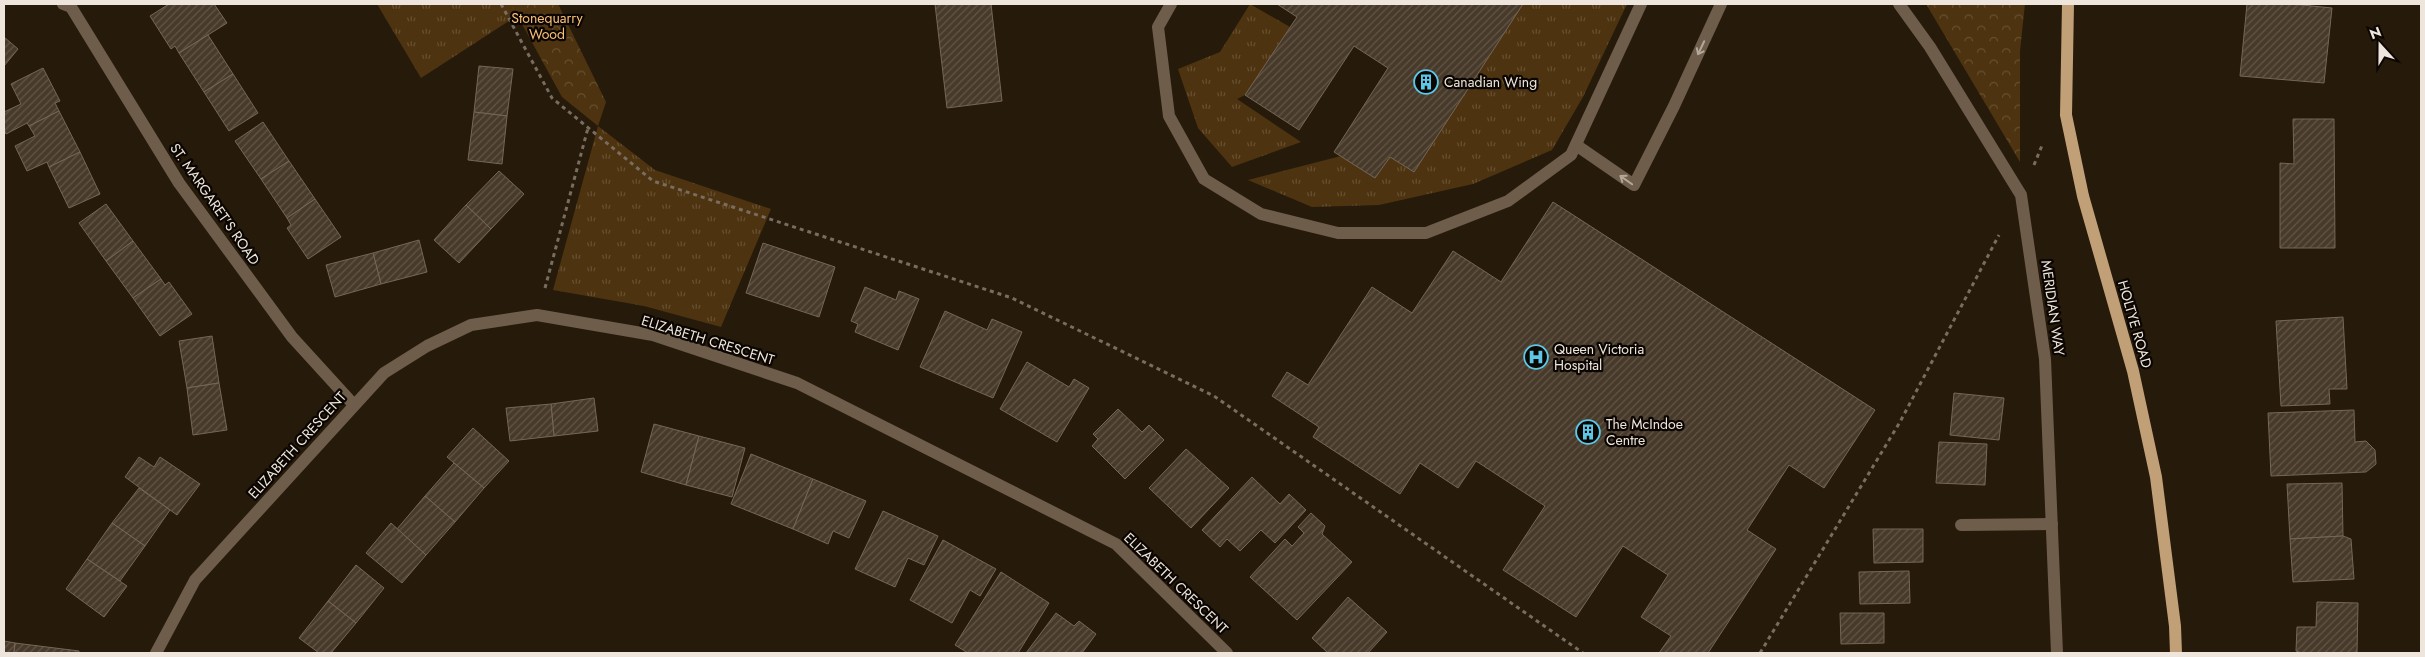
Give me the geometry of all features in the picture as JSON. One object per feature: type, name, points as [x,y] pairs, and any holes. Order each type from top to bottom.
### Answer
[{"type":"main road","name":"HOLTYE ROAD","points":[[2068,4],[2066,115],[2083,196],[2133,371],[2156,478],[2175,626],[2176,653]]},
{"type":"street","points":[[1171,4],[1158,27],[1169,116],[1204,179],[1261,214],[1338,233],[1426,234],[1508,201],[1571,155],[1641,4]]},
{"type":"street","points":[[1576,145],[1634,185],[1674,106],[1721,4]]},
{"type":"street","name":"MERIDIAN WAY","points":[[1899,4],[1930,46],[2021,195],[2045,359],[2057,653]]},
{"type":"street","name":"ST. MARGARET'S ROAD","points":[[69,5],[179,183],[292,336],[354,405]]},
{"type":"street","name":"ELIZABETH CRESCENT","points":[[156,653],[194,580],[384,373],[427,346],[471,325],[537,315],[653,335],[798,383],[1116,544],[1227,653]]},
{"type":"street","points":[[1961,525],[2052,524]]},
{"type":"path","points":[[501,4],[552,98],[653,182],[1012,298],[1214,396],[1583,653]]},
{"type":"path","points":[[1760,653],[1900,422],[2021,195],[2045,140],[2066,115]]},
{"type":"path","points":[[537,315],[588,128]]},
{"type":"green space","points":[[377,4],[511,4],[518,15],[421,78]]},
{"type":"green space","name":"Stonequarry Wood","points":[[511,4],[558,4],[606,102],[598,126],[562,97]]},
{"type":"green space","points":[[1250,4],[1290,27],[1245,95],[1237,99],[1301,142],[1232,167],[1198,128],[1178,69],[1220,52]]},
{"type":"green space","points":[[1523,4],[1627,4],[1583,97],[1552,150],[1473,184],[1379,205],[1312,207],[1248,180],[1341,156],[1375,178],[1390,157],[1414,172]]},
{"type":"green space","points":[[1926,4],[2025,4],[2020,51],[2020,162]]},
{"type":"green space","points":[[598,126],[655,170],[771,209],[721,327],[644,306],[553,290]]},
{"type":"building","points":[[169,4],[214,4],[227,23],[179,53],[175,46],[171,49],[150,16]]},
{"type":"building","points":[[935,4],[991,4],[1002,101],[947,108]]},
{"type":"building","name":"Canadian Wing","points":[[1277,4],[1523,4],[1414,172],[1390,157],[1375,178],[1334,152],[1388,68],[1354,46],[1299,130],[1245,95],[1297,17]]},
{"type":"building","points":[[2247,4],[2292,4],[2332,8],[2324,83],[2240,76]]},
{"type":"building","points":[[208,35],[233,74],[204,92],[179,53]]},
{"type":"building","points":[[4,37],[18,49],[4,66]]},
{"type":"building","points":[[479,66],[513,69],[507,116],[474,112]]},
{"type":"building","points":[[43,68],[60,101],[55,103],[59,111],[29,126],[27,123],[6,134],[4,129],[4,112],[21,104],[11,84]]},
{"type":"building","points":[[233,74],[258,113],[229,131],[204,92]]},
{"type":"building","points":[[59,111],[80,152],[49,167],[47,162],[27,171],[15,146],[35,136],[29,126]]},
{"type":"building","points":[[474,112],[507,116],[502,164],[468,160]]},
{"type":"building","points":[[2293,119],[2334,119],[2335,248],[2280,248],[2280,163],[2294,164]]},
{"type":"building","points":[[263,122],[289,161],[261,179],[235,141]]},
{"type":"building","points":[[80,152],[100,194],[69,208],[49,167]]},
{"type":"building","points":[[289,161],[315,199],[287,218],[261,179]]},
{"type":"building","points":[[499,171],[524,194],[491,229],[466,205]]},
{"type":"building","points":[[315,199],[341,237],[308,259],[287,228],[291,225],[287,218]]},
{"type":"building","name":"The McIndoe Centre","points":[[1553,202],[1875,410],[1824,488],[1789,465],[1747,530],[1776,549],[1708,653],[1659,653],[1671,636],[1641,617],[1668,575],[1623,546],[1576,617],[1503,570],[1545,506],[1476,461],[1458,488],[1420,463],[1400,494],[1313,437],[1319,427],[1272,396],[1287,372],[1308,385],[1372,287],[1412,313],[1453,251],[1501,282]]},
{"type":"building","points":[[106,204],[133,241],[106,261],[79,223]]},
{"type":"building","points":[[466,205],[491,229],[459,263],[434,240]]},
{"type":"building","points":[[419,240],[427,272],[381,284],[373,253]]},
{"type":"building","points":[[133,241],[161,279],[133,298],[106,261]]},
{"type":"building","points":[[763,243],[835,267],[819,317],[746,293]]},
{"type":"building","points":[[373,253],[381,284],[335,297],[326,265]]},
{"type":"building","points":[[161,279],[165,285],[169,282],[192,314],[160,336],[133,298]]},
{"type":"building","points":[[865,287],[896,300],[899,291],[919,299],[898,350],[855,332],[858,324],[851,321]]},
{"type":"building","points":[[945,311],[987,330],[992,319],[1022,332],[993,398],[920,367]]},
{"type":"building","points":[[2343,317],[2347,389],[2329,389],[2330,404],[2281,406],[2276,321]]},
{"type":"building","points":[[212,336],[219,383],[187,388],[179,341]]},
{"type":"building","points":[[1027,362],[1069,387],[1074,379],[1089,388],[1057,442],[1000,409]]},
{"type":"building","points":[[219,383],[227,430],[193,435],[187,388]]},
{"type":"building","points":[[1954,393],[2004,398],[1999,440],[1950,435]]},
{"type":"building","points":[[594,398],[598,431],[554,436],[551,404]]},
{"type":"building","points":[[551,404],[554,436],[510,441],[506,408]]},
{"type":"building","points":[[1118,409],[1142,432],[1149,425],[1164,440],[1125,479],[1092,446],[1098,439],[1093,434]]},
{"type":"building","points":[[2354,410],[2355,442],[2366,441],[2375,450],[2376,464],[2366,472],[2271,476],[2268,413]]},
{"type":"building","points":[[654,424],[699,436],[686,485],[641,472]]},
{"type":"building","points":[[473,428],[509,461],[484,488],[447,457]]},
{"type":"building","points":[[699,436],[745,448],[732,497],[686,485]]},
{"type":"building","points":[[1939,442],[1987,444],[1985,485],[1936,483]]},
{"type":"building","points":[[1186,449],[1229,488],[1191,528],[1149,488]]},
{"type":"building","points":[[751,454],[813,479],[793,529],[731,504]]},
{"type":"building","points":[[139,457],[154,467],[160,457],[200,484],[177,515],[125,477]]},
{"type":"building","points":[[454,463],[484,488],[455,522],[425,496]]},
{"type":"building","points":[[1252,477],[1280,504],[1289,494],[1306,510],[1275,543],[1261,530],[1240,551],[1227,539],[1220,547],[1202,530]]},
{"type":"building","points":[[813,479],[866,501],[849,538],[833,531],[828,544],[793,529]]},
{"type":"building","points":[[2342,483],[2343,536],[2290,539],[2287,484]]},
{"type":"building","points":[[139,488],[170,510],[145,546],[112,523]]},
{"type":"building","points":[[425,496],[455,522],[426,555],[397,529]]},
{"type":"building","points":[[883,511],[938,536],[924,565],[908,558],[895,587],[855,569]]},
{"type":"building","points":[[1311,513],[1325,526],[1322,534],[1352,562],[1297,620],[1250,577],[1285,539],[1292,546],[1304,533],[1298,527]]},
{"type":"building","points":[[112,523],[145,546],[120,581],[87,559]]},
{"type":"building","points":[[391,523],[426,555],[402,583],[366,553]]},
{"type":"building","points":[[1873,529],[1923,529],[1923,562],[1874,563]]},
{"type":"building","points":[[2343,536],[2351,539],[2354,579],[2293,582],[2290,539]]},
{"type":"building","points":[[943,540],[996,569],[980,596],[970,590],[952,623],[910,600]]},
{"type":"building","points":[[87,559],[127,586],[104,617],[66,589]]},
{"type":"building","points":[[356,565],[384,588],[356,623],[328,601]]},
{"type":"building","points":[[1909,571],[1910,603],[1860,604],[1859,572]]},
{"type":"building","points":[[1001,572],[1049,603],[1018,653],[968,653],[955,645]]},
{"type":"building","points":[[1348,597],[1387,632],[1368,653],[1328,653],[1312,638]]},
{"type":"building","points":[[328,601],[356,623],[331,653],[319,653],[299,638]]},
{"type":"building","points":[[2317,602],[2358,603],[2357,653],[2302,653],[2296,651],[2297,627],[2316,627]]},
{"type":"building","points":[[1056,613],[1074,626],[1079,621],[1096,634],[1082,653],[1026,653]]},
{"type":"building","points":[[1840,613],[1884,613],[1884,643],[1841,644]]},
{"type":"building","points":[[4,641],[15,643],[14,653],[4,653]]},
{"type":"building","points":[[15,643],[79,651],[79,653],[14,653]]},
{"type":"place","name":"Canadian Wing","points":[[1426,82]]},
{"type":"place","name":"Queen Victoria Hospital","points":[[1536,357]]},
{"type":"place","name":"The McIndoe Centre","points":[[1588,432]]}]
